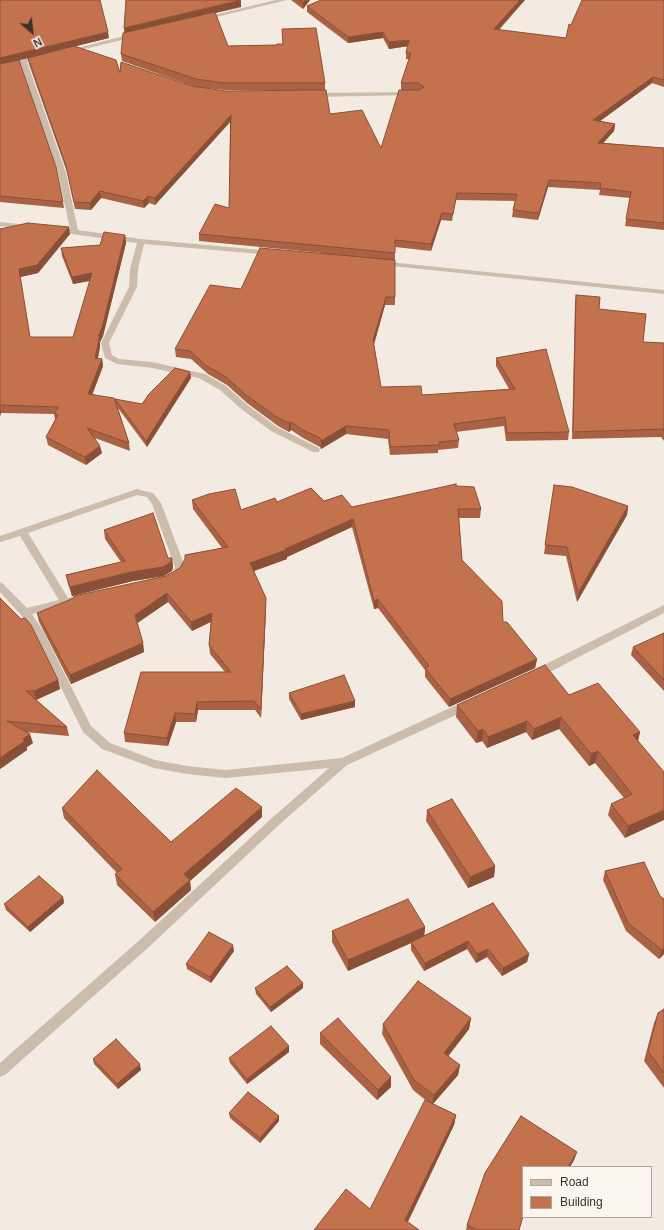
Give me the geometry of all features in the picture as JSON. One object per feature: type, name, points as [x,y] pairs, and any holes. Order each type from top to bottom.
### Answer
[{"type":"street","points":[[198,20],[284,0]]},
{"type":"street","points":[[60,53],[145,33]]},
{"type":"street","points":[[75,49],[90,54]]},
{"type":"street","points":[[0,67],[45,56]]},
{"type":"street","points":[[23,61],[62,173],[74,231]]},
{"type":"street","points":[[305,95],[419,93]]},
{"type":"street","points":[[0,224],[37,228]]},
{"type":"street","points":[[52,229],[141,241],[282,254]]},
{"type":"street","points":[[141,241],[134,269],[133,287],[105,343],[108,356],[117,360],[202,376],[223,388],[243,406],[274,429],[316,450]]},
{"type":"street","points":[[377,262],[664,292]]},
{"type":"street","points":[[0,539],[137,492],[150,495],[156,503],[180,567],[177,574],[167,580],[160,581]]},
{"type":"street","points":[[22,531],[65,602]]},
{"type":"street","points":[[0,586],[25,612],[38,631],[87,729],[106,746],[154,764],[187,770],[226,774],[343,762]]},
{"type":"street","points":[[25,612],[88,597]]},
{"type":"street","points":[[527,678],[562,662],[664,609]]},
{"type":"street","points":[[0,1071],[147,941],[276,821],[343,762],[477,700]]},
{"type":"building","points":[[0,0],[100,0],[108,32],[0,58]]},
{"type":"building","points":[[126,0],[240,0],[124,28]]},
{"type":"building","points":[[321,0],[520,0],[494,29],[566,38],[569,24],[571,25],[582,0],[664,0],[664,80],[653,77],[593,120],[615,124],[598,143],[664,148],[664,223],[626,219],[631,192],[600,188],[601,183],[549,180],[539,213],[513,210],[517,194],[457,193],[453,214],[442,213],[431,244],[395,240],[395,253],[199,234],[215,204],[229,208],[231,115],[155,198],[148,196],[143,201],[100,191],[90,203],[74,202],[66,166],[28,58],[74,46],[116,60],[120,73],[121,62],[192,86],[225,91],[326,90],[330,114],[362,110],[381,148],[399,90],[419,90],[424,87],[419,83],[401,83],[411,53],[406,53],[409,40],[389,42],[383,32],[348,37],[307,6]]},
{"type":"building","points":[[215,12],[228,46],[283,44],[282,29],[316,28],[325,83],[225,83],[196,79],[121,54],[123,33]]},
{"type":"building","points":[[19,60],[56,167],[63,202],[0,196],[0,64]]},
{"type":"building","points":[[28,223],[69,227],[37,265],[19,269],[30,337],[73,337],[92,273],[72,277],[61,248],[100,245],[104,232],[125,235],[99,335],[95,358],[102,359],[88,394],[114,398],[129,443],[87,428],[100,446],[85,457],[46,437],[58,415],[54,414],[58,407],[0,405],[0,229]]},
{"type":"building","points":[[260,248],[395,260],[395,297],[386,297],[373,340],[381,387],[421,386],[422,395],[515,389],[496,358],[546,349],[569,432],[507,433],[505,417],[454,424],[459,440],[439,442],[439,445],[390,447],[389,430],[346,426],[321,441],[320,438],[303,430],[291,422],[289,423],[278,418],[246,395],[226,377],[207,366],[190,351],[175,349],[210,285],[241,289]]},
{"type":"building","points":[[576,295],[600,297],[599,309],[646,314],[643,342],[664,343],[664,431],[663,429],[573,432]]},
{"type":"building","points":[[175,368],[190,372],[146,441],[115,399],[142,404],[149,394]]},
{"type":"building","points":[[456,484],[456,486],[474,487],[481,509],[458,509],[462,560],[502,601],[503,622],[507,622],[537,659],[450,699],[425,668],[429,666],[378,599],[374,601],[353,519],[285,549],[286,550],[250,563],[266,598],[261,709],[254,701],[197,702],[195,714],[175,713],[167,738],[124,733],[141,672],[231,672],[209,645],[212,613],[191,622],[167,593],[135,615],[143,643],[70,675],[37,613],[74,598],[74,596],[166,576],[180,568],[185,559],[185,555],[228,547],[192,500],[209,494],[235,489],[241,510],[275,498],[277,502],[311,488],[324,501],[342,495],[352,507]]},
{"type":"building","points":[[554,485],[572,487],[628,506],[578,593],[567,547],[545,545]]},
{"type":"building","points":[[153,513],[168,558],[172,558],[171,562],[163,567],[131,572],[70,587],[66,575],[125,561],[104,530]]},
{"type":"building","points":[[0,598],[21,619],[25,618],[31,625],[58,680],[34,691],[26,691],[67,727],[7,721],[30,734],[23,739],[25,741],[0,758]]},
{"type":"building","points":[[664,633],[664,680],[633,647]]},
{"type":"building","points":[[545,665],[569,695],[598,683],[640,732],[633,735],[664,772],[664,810],[628,826],[611,804],[632,794],[598,751],[591,754],[561,717],[534,729],[527,721],[488,737],[483,729],[478,731],[457,705]]},
{"type":"building","points":[[344,675],[355,701],[301,714],[289,693]]},
{"type":"building","points":[[97,770],[171,842],[236,788],[262,807],[184,874],[190,880],[153,912],[115,874],[122,869],[62,808]]},
{"type":"building","points":[[452,799],[495,866],[470,877],[427,810]]},
{"type":"building","points":[[644,862],[660,896],[664,899],[664,948],[662,950],[628,923],[605,871]]},
{"type":"building","points":[[39,876],[63,897],[28,927],[4,904]]},
{"type":"building","points":[[408,899],[425,927],[348,960],[332,931]]},
{"type":"building","points":[[493,903],[529,954],[503,968],[488,949],[477,954],[468,941],[425,963],[411,942]]},
{"type":"building","points":[[209,932],[233,945],[210,977],[186,964]]},
{"type":"building","points":[[287,966],[303,983],[270,1007],[255,988]]},
{"type":"building","points":[[418,981],[471,1018],[444,1053],[460,1065],[434,1095],[414,1080],[383,1024]]},
{"type":"building","points":[[664,1009],[664,1073],[648,1051],[658,1013]]},
{"type":"building","points":[[338,1018],[391,1077],[378,1090],[320,1033]]},
{"type":"building","points":[[271,1026],[289,1046],[247,1079],[229,1058]]},
{"type":"building","points":[[116,1039],[140,1064],[117,1084],[93,1059]]},
{"type":"building","points":[[248,1092],[279,1116],[260,1138],[229,1113]]},
{"type":"building","points":[[425,1100],[456,1115],[405,1220],[419,1230],[314,1230],[346,1189],[370,1209]]},
{"type":"building","points":[[521,1116],[577,1152],[569,1166],[522,1166],[522,1218],[519,1230],[478,1230],[467,1225],[485,1173]]}]
